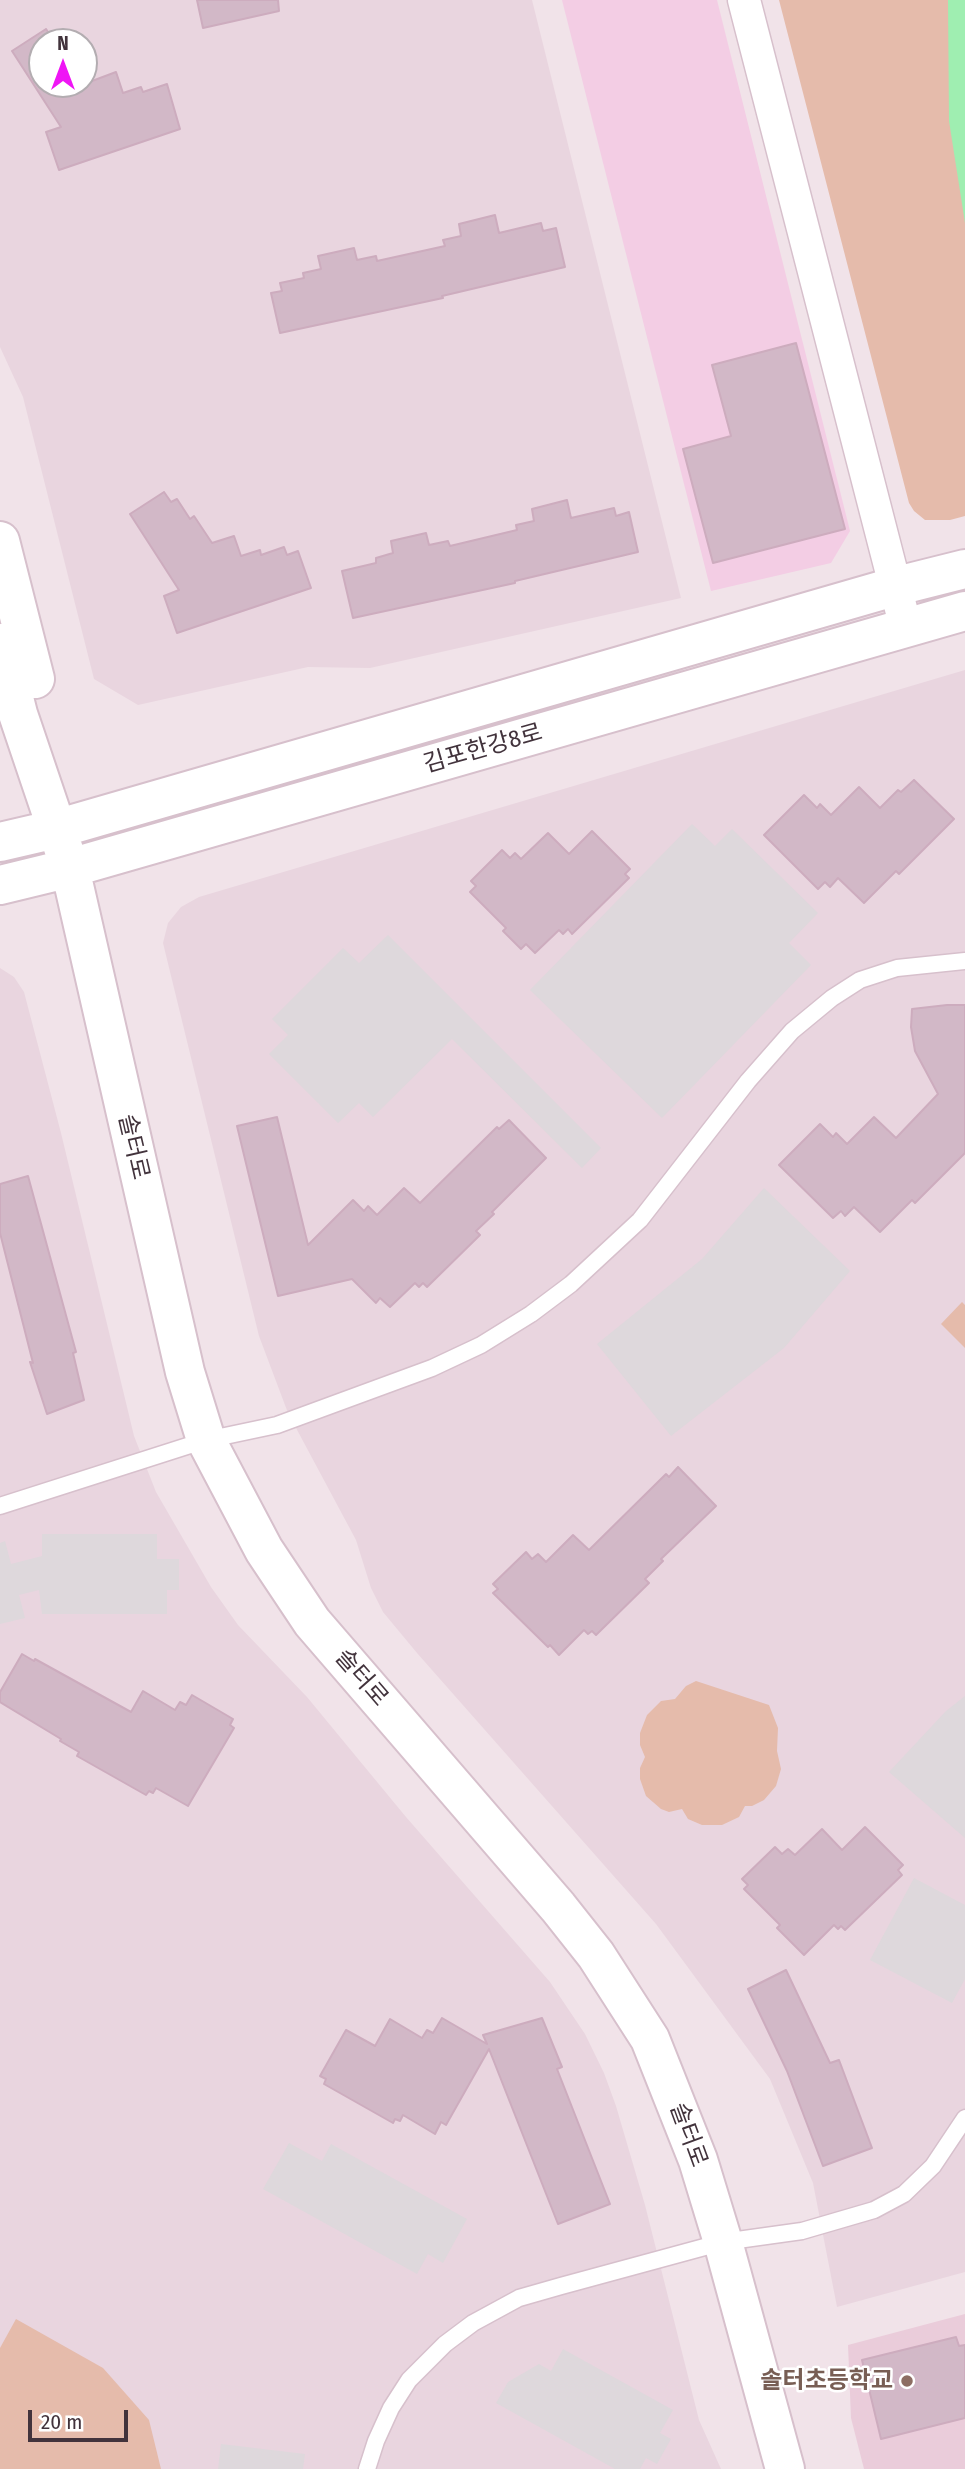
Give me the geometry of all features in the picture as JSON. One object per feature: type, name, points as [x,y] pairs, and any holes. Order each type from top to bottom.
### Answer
[{"type":"street","points":[[744,0],[906,628]]},
{"type":"street","name":"솔터로","points":[[0,541],[45,719],[56,830]]},
{"type":"street","name":"김포한강8로","points":[[0,842],[56,830],[897,586],[965,569]]},
{"type":"street","name":"김포한강8로","points":[[0,885],[70,868],[965,611]]},
{"type":"street","name":"솔터로","points":[[0,643],[18,714],[70,868],[185,1372],[206,1440],[264,1550],[312,1622],[558,1907],[618,1986],[650,2039],[698,2160],[785,2469]]},
{"type":"lane","points":[[0,1506],[206,1440],[277,1425],[432,1368],[481,1345],[531,1314],[571,1284],[640,1220],[748,1081],[792,1031],[832,998],[860,980],[897,968],[965,961]]},
{"type":"lane","points":[[367,2469],[381,2430],[409,2380],[445,2344],[473,2323],[519,2298],[723,2242],[802,2231],[874,2210],[904,2194],[933,2166],[965,2118]]},
{"type":"shaded area","points":[[0,0],[532,0],[681,598],[370,668],[308,667],[138,705],[94,679],[23,397],[0,347]]},
{"type":"shaded area","points":[[562,0],[717,0],[850,531],[831,563],[711,591]]},
{"type":"shaded area","points":[[779,0],[965,0],[965,516],[950,520],[925,520],[909,503]]},
{"type":"shaded area","points":[[948,0],[965,0],[965,223],[949,121]]},
{"type":"shaded area","points":[[965,670],[965,2272],[837,2307],[813,2183],[770,2079],[656,1924],[417,1653],[383,1612],[371,1588],[356,1540],[288,1413],[259,1336],[163,943],[168,923],[181,907],[199,897]]},
{"type":"shaded area","points":[[692,824],[715,846],[732,829],[818,913],[789,943],[811,965],[662,1118],[530,990]]},
{"type":"shaded area","points":[[388,935],[601,1148],[582,1168],[452,1039],[373,1117],[359,1103],[338,1123],[269,1054],[288,1035],[272,1019],[343,948],[359,963]]},
{"type":"shaded area","points":[[0,968],[14,977],[24,992],[134,1436],[156,1492],[211,1587],[238,1625],[307,1697],[406,1817],[550,1982],[585,2034],[616,2106],[645,2205],[699,2420],[721,2469],[0,2469]]},
{"type":"shaded area","points":[[764,1188],[850,1271],[784,1348],[671,1436],[597,1344],[702,1259]]},
{"type":"shaded area","points":[[962,1302],[965,1305],[965,1348],[941,1324]]},
{"type":"shaded area","points":[[42,1534],[157,1534],[157,1559],[179,1559],[179,1590],[167,1590],[167,1614],[42,1614],[39,1590],[19,1595],[25,1618],[0,1624],[0,1543],[5,1541],[11,1564],[42,1556]]},
{"type":"shaded area","points":[[696,1681],[769,1705],[778,1728],[777,1751],[781,1769],[776,1786],[764,1800],[752,1806],[745,1806],[739,1817],[722,1825],[702,1825],[688,1819],[682,1809],[669,1812],[661,1809],[646,1796],[640,1779],[640,1768],[645,1757],[640,1745],[640,1733],[647,1715],[661,1701],[675,1699],[686,1686]]},
{"type":"shaded area","points":[[965,1696],[965,1838],[889,1772],[946,1711]]},
{"type":"shaded area","points":[[914,1878],[965,1905],[965,1979],[952,2003],[870,1960]]},
{"type":"shaded area","points":[[289,2143],[322,2161],[331,2144],[467,2219],[443,2263],[428,2254],[417,2274],[263,2189]]},
{"type":"shaded area","name":"솔터초등학교","points":[[965,2314],[965,2469],[864,2469],[851,2418],[848,2345]]},
{"type":"shaded area","points":[[16,2319],[103,2368],[149,2420],[161,2469],[0,2469],[0,2348]]},
{"type":"shaded area","points":[[563,2349],[673,2410],[660,2433],[671,2439],[657,2464],[646,2458],[640,2469],[615,2469],[496,2403],[508,2382],[539,2364],[551,2371]]},
{"type":"shaded area","points":[[221,2444],[305,2454],[303,2469],[218,2469]]},
{"type":"building","points":[[197,0],[278,0],[279,11],[203,28]]},
{"type":"building","points":[[28,41],[28,76],[12,51]]},
{"type":"building","points":[[116,72],[123,93],[141,87],[143,92],[167,84],[180,129],[59,170],[46,132],[61,127],[42,98],[98,98],[98,79]]},
{"type":"building","points":[[495,215],[499,233],[541,223],[543,231],[556,228],[565,267],[442,296],[443,298],[280,333],[271,293],[282,291],[280,283],[304,278],[303,273],[321,269],[318,256],[354,248],[357,260],[376,256],[377,261],[445,246],[443,240],[461,236],[459,224]]},
{"type":"building","points":[[796,343],[845,529],[713,563],[683,449],[731,436],[712,365]]},
{"type":"building","points":[[164,492],[171,502],[177,499],[190,519],[194,516],[212,543],[234,536],[241,556],[260,550],[261,555],[284,547],[287,555],[298,551],[311,588],[177,633],[164,596],[179,590],[130,514]]},
{"type":"building","points":[[567,500],[571,518],[614,508],[616,516],[629,512],[638,552],[515,583],[353,618],[342,571],[376,563],[376,558],[393,553],[391,541],[426,533],[429,545],[448,541],[450,546],[517,530],[516,525],[534,521],[532,509]]},
{"type":"building","points":[[914,780],[954,819],[899,874],[896,871],[864,903],[838,878],[830,887],[825,882],[818,889],[764,835],[804,795],[817,808],[820,804],[831,815],[859,787],[880,808],[898,790],[901,792]]},
{"type":"building","points":[[592,831],[630,869],[625,874],[629,878],[572,934],[568,929],[563,934],[559,930],[535,953],[526,944],[521,949],[503,931],[506,928],[470,892],[476,886],[471,881],[502,850],[510,858],[515,853],[521,859],[548,833],[569,854]]},
{"type":"building","points":[[965,1005],[965,1153],[915,1203],[912,1200],[880,1232],[854,1207],[845,1216],[841,1211],[833,1218],[779,1165],[820,1124],[833,1137],[836,1133],[847,1144],[874,1117],[896,1138],[938,1094],[915,1051],[911,1027],[912,1009]]},
{"type":"building","points":[[277,1117],[308,1245],[353,1200],[364,1211],[368,1206],[377,1215],[404,1188],[420,1203],[497,1127],[499,1129],[509,1120],[546,1158],[492,1212],[494,1214],[476,1231],[480,1235],[427,1287],[423,1283],[419,1287],[415,1283],[390,1307],[380,1298],[376,1303],[352,1279],[278,1296],[237,1126]]},
{"type":"building","points":[[28,1176],[76,1352],[73,1353],[84,1400],[47,1414],[30,1362],[33,1363],[0,1233],[0,1184]]},
{"type":"building","points":[[678,1467],[716,1506],[661,1559],[663,1561],[645,1579],[649,1583],[596,1635],[592,1631],[588,1634],[584,1630],[559,1655],[493,1593],[498,1589],[493,1584],[526,1552],[532,1559],[538,1554],[546,1562],[573,1535],[589,1550],[666,1474],[669,1477]]},
{"type":"building","points":[[22,1654],[131,1712],[143,1691],[175,1710],[180,1702],[186,1705],[192,1695],[233,1719],[230,1725],[234,1728],[188,1806],[156,1788],[153,1793],[149,1791],[146,1795],[77,1756],[79,1752],[60,1741],[61,1739],[0,1702],[0,1692]]},
{"type":"building","points":[[865,1827],[903,1865],[898,1870],[902,1875],[845,1930],[834,1925],[804,1955],[777,1928],[780,1925],[744,1889],[748,1885],[742,1879],[775,1847],[782,1854],[788,1849],[795,1855],[822,1829],[842,1850]]},
{"type":"building","points":[[786,1970],[830,2063],[839,2060],[872,2148],[823,2166],[787,2071],[748,1989]]},
{"type":"building","points":[[442,2018],[487,2044],[483,2035],[542,2018],[562,2067],[557,2069],[610,2204],[558,2224],[489,2049],[446,2125],[441,2122],[435,2134],[403,2115],[400,2121],[395,2119],[393,2123],[324,2084],[326,2079],[320,2076],[346,2030],[375,2046],[390,2019],[422,2038],[427,2030],[433,2033]]},
{"type":"building","points":[[956,2337],[959,2346],[965,2345],[965,2418],[881,2439],[862,2360]]},
{"type":"place","name":"솔터초등학교","points":[[907,2381]]}]
